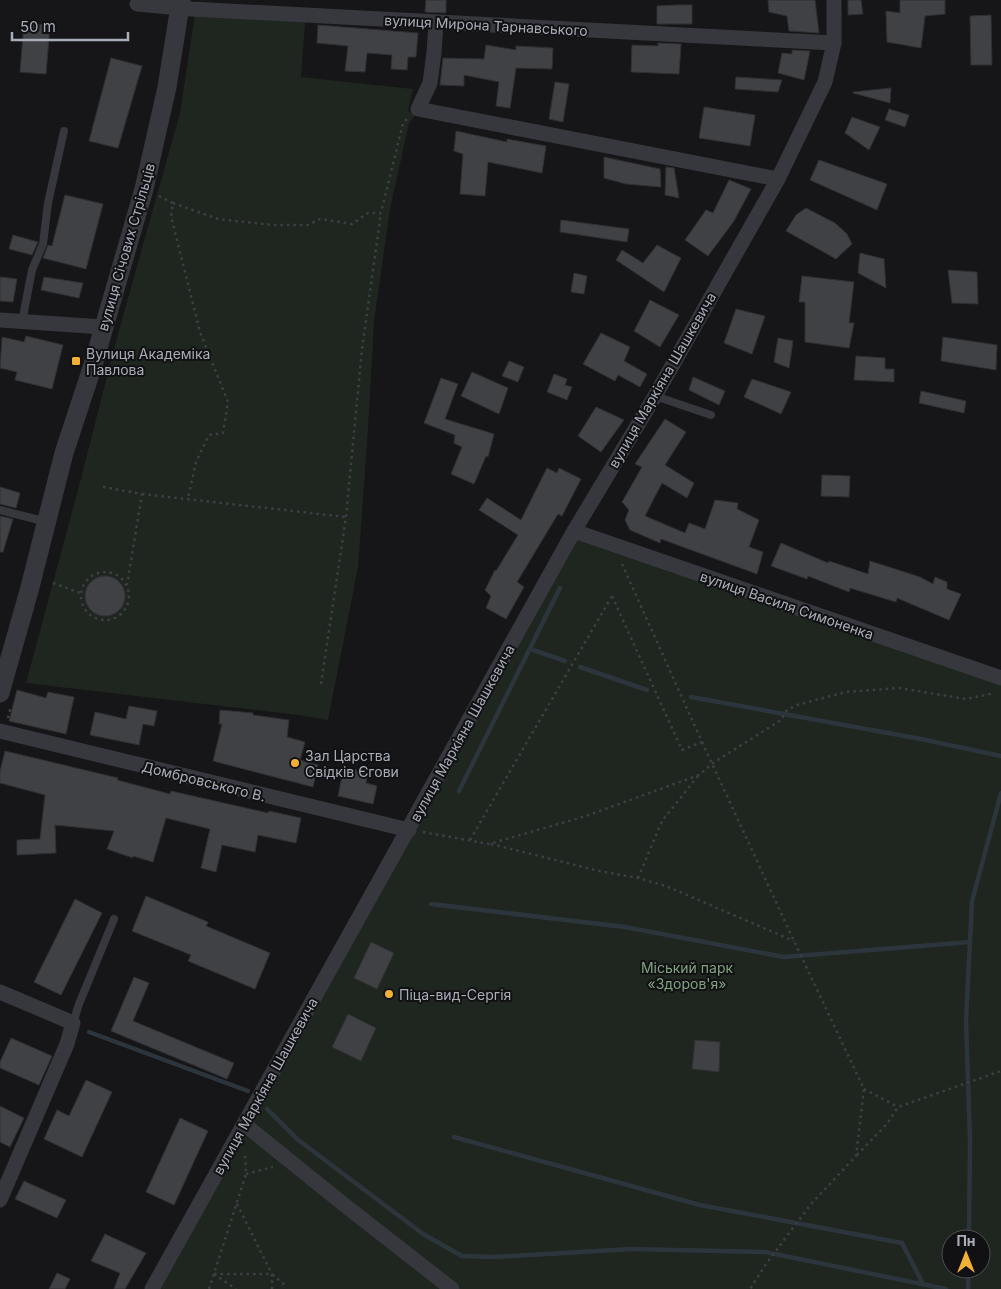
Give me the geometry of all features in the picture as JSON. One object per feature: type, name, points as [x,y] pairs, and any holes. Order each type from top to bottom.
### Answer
[{"type":"street","name":"вулиця Маркіяна Шашкевича","points":[[152,1289],[574,531],[654,396],[778,179],[825,82],[834,43],[834,0]]},
{"type":"street","name":"вулиця Мирона Тарнавського","points":[[137,4],[181,4],[436,23],[834,43]]},
{"type":"street","name":"вулиця Січових Стрільців","points":[[0,693],[6,650],[47,522],[64,453],[93,365],[144,190],[167,88],[181,4]]},
{"type":"street","points":[[436,23],[430,83],[415,111],[778,179]]},
{"type":"street","points":[[0,320],[103,327]]},
{"type":"street","name":"вулиця Василя Симоненка","points":[[574,531],[1001,678]]},
{"type":"street","name":"Домбровського В.","points":[[0,731],[409,830]]},
{"type":"street","points":[[0,992],[73,1023],[67,1044],[0,1200]]},
{"type":"street","points":[[244,1124],[452,1289]]},
{"type":"lane","points":[[22,322],[32,270],[43,244],[48,203],[64,131]]},
{"type":"lane","points":[[654,396],[711,415]]},
{"type":"lane","points":[[0,510],[47,522]]},
{"type":"lane","points":[[73,1023],[114,919]]},
{"type":"path","points":[[321,684],[346,517],[362,349],[381,213],[403,123],[415,111]]},
{"type":"path","points":[[158,196],[218,220],[272,225],[308,225],[320,220],[352,224],[368,213],[381,213]]},
{"type":"path","points":[[173,203],[171,216],[200,332],[228,402],[223,433],[209,435],[196,462],[188,498]]},
{"type":"path","points":[[103,487],[142,494],[346,517]]},
{"type":"path","points":[[127,586],[123,579],[116,574],[101,572],[87,579],[80,593],[84,608],[89,614],[104,620],[119,615],[125,609],[128,602],[127,586],[142,494]]},
{"type":"path","points":[[613,545],[702,742],[864,1089],[856,1156]]},
{"type":"path","points":[[53,583],[80,593]]},
{"type":"path","points":[[470,840],[612,596],[682,750],[702,742]]},
{"type":"path","points":[[638,878],[662,821],[699,775],[712,763],[781,720],[787,710],[797,705],[846,692],[899,688],[966,699],[987,696],[1001,691]]},
{"type":"path","points":[[489,844],[586,816],[699,775]]},
{"type":"path","points":[[409,830],[489,844],[666,886],[794,941]]},
{"type":"path","points":[[750,1289],[768,1260],[811,1204],[887,1124],[898,1106],[1001,1071]]},
{"type":"path","points":[[864,1089],[898,1106]]},
{"type":"path","points":[[209,1289],[246,1174],[244,1124]]},
{"type":"path","points":[[246,1174],[290,1162]]},
{"type":"path","points":[[237,1203],[272,1274],[288,1287]]},
{"type":"path","points":[[214,1274],[272,1274]]},
{"type":"path","points":[[214,1274],[236,1289]]},
{"type":"path","points":[[272,1274],[272,1289]]},
{"type":"green space","points":[[195,14],[305,22],[301,77],[413,89],[408,111],[416,115],[409,123],[390,209],[374,322],[358,567],[328,720],[26,683],[118,334],[180,113]]},
{"type":"green space","name":"Міський парк «Здоров'я»","points":[[574,531],[1001,674],[1001,1289],[152,1289]]},
{"type":"building","points":[[426,0],[446,0],[446,13],[425,12]]},
{"type":"building","points":[[768,0],[815,0],[819,33],[789,31],[787,16],[769,12]]},
{"type":"building","points":[[848,0],[861,0],[863,14],[848,15]]},
{"type":"building","points":[[900,0],[945,0],[945,14],[925,16],[921,48],[887,42],[886,11],[900,13]]},
{"type":"building","points":[[692,5],[692,24],[657,24],[657,6]]},
{"type":"building","points":[[991,15],[992,65],[971,65],[970,16]]},
{"type":"building","points":[[24,23],[50,25],[46,74],[20,72]]},
{"type":"building","points":[[318,25],[418,33],[416,57],[408,57],[407,70],[391,69],[392,55],[367,53],[365,72],[345,71],[348,46],[317,43]]},
{"type":"building","points":[[658,43],[681,44],[679,74],[631,72],[632,45],[658,46]]},
{"type":"building","points":[[486,45],[516,50],[516,46],[553,48],[552,69],[516,68],[510,108],[496,106],[499,82],[464,75],[464,86],[440,85],[443,58],[484,59]]},
{"type":"building","points":[[792,50],[810,51],[804,80],[778,73],[782,53],[792,54]]},
{"type":"building","points":[[111,58],[142,66],[118,148],[89,141]]},
{"type":"building","points":[[736,77],[782,80],[778,92],[735,89]]},
{"type":"building","points":[[555,82],[569,84],[563,122],[549,119]]},
{"type":"building","points":[[891,88],[890,103],[853,93],[853,92]]},
{"type":"building","points":[[704,107],[755,115],[750,146],[699,138]]},
{"type":"building","points":[[889,109],[909,115],[905,127],[885,120]]},
{"type":"building","points":[[852,117],[880,127],[869,150],[845,133]]},
{"type":"building","points":[[456,131],[507,142],[507,139],[546,146],[542,173],[488,162],[485,196],[460,194],[463,154],[454,151]]},
{"type":"building","points":[[604,157],[660,169],[661,187],[626,184],[604,178]]},
{"type":"building","points":[[819,160],[887,184],[877,210],[810,180]]},
{"type":"building","points":[[666,167],[674,168],[679,198],[665,195]]},
{"type":"building","points":[[729,180],[751,189],[734,221],[708,256],[685,240],[706,210],[713,213]]},
{"type":"building","points":[[65,195],[103,204],[86,269],[43,258],[48,245],[52,246]]},
{"type":"building","points":[[806,208],[835,223],[847,234],[852,244],[836,259],[786,231],[796,215]]},
{"type":"building","points":[[561,220],[629,229],[627,242],[560,232]]},
{"type":"building","points":[[13,235],[38,242],[32,255],[9,249]]},
{"type":"building","points":[[657,245],[681,258],[664,292],[616,260],[622,250],[643,263]]},
{"type":"building","points":[[860,253],[884,259],[886,288],[858,273]]},
{"type":"building","points":[[948,270],[977,272],[978,304],[952,303]]},
{"type":"building","points":[[574,273],[587,276],[584,294],[571,292]]},
{"type":"building","points":[[802,276],[854,282],[849,323],[854,323],[849,348],[805,342],[805,302],[799,302]]},
{"type":"building","points":[[0,277],[17,279],[13,302],[0,301]]},
{"type":"building","points":[[44,277],[83,283],[79,298],[41,290]]},
{"type":"building","points":[[650,300],[679,315],[660,347],[634,331]]},
{"type":"building","points":[[736,309],[765,316],[752,354],[724,343]]},
{"type":"building","points":[[601,333],[630,347],[624,361],[647,374],[640,387],[618,375],[615,381],[583,364]]},
{"type":"building","points":[[26,336],[63,345],[52,389],[15,380],[17,372],[0,368],[2,337],[24,342]]},
{"type":"building","points":[[943,337],[997,345],[996,370],[941,361]]},
{"type":"building","points":[[778,338],[793,341],[789,368],[774,362]]},
{"type":"building","points":[[856,356],[885,358],[885,369],[894,369],[894,382],[854,380]]},
{"type":"building","points":[[509,361],[524,367],[518,382],[502,376]]},
{"type":"building","points":[[472,372],[508,388],[499,414],[461,396]]},
{"type":"building","points":[[554,374],[567,379],[565,385],[572,387],[567,400],[547,392]]},
{"type":"building","points":[[693,377],[725,391],[719,405],[689,390]]},
{"type":"building","points":[[441,378],[458,384],[445,419],[494,434],[488,457],[486,456],[474,484],[451,474],[462,447],[454,443],[455,435],[424,423]]},
{"type":"building","points":[[752,379],[791,392],[781,414],[744,397]]},
{"type":"building","points":[[921,391],[966,401],[964,413],[919,403]]},
{"type":"building","points":[[596,407],[624,420],[601,452],[578,436]]},
{"type":"building","points":[[665,419],[686,432],[665,465],[694,483],[687,498],[662,483],[645,516],[685,533],[689,523],[705,529],[715,500],[738,503],[737,509],[759,520],[749,547],[763,552],[757,574],[661,539],[660,543],[630,530],[625,520],[629,510],[622,502],[642,467],[635,464]]},
{"type":"building","points":[[547,468],[557,473],[559,468],[581,479],[562,516],[558,514],[517,582],[524,587],[506,619],[486,608],[491,596],[485,590],[495,570],[518,535],[479,510],[487,498],[521,520]]},
{"type":"building","points":[[822,475],[850,476],[849,497],[821,496]]},
{"type":"building","points":[[0,487],[20,493],[16,508],[0,504]]},
{"type":"building","points":[[0,516],[13,519],[3,552],[0,552]]},
{"type":"building","points":[[781,543],[828,563],[829,561],[868,574],[870,561],[920,577],[933,584],[935,577],[947,582],[947,589],[961,594],[949,620],[897,598],[896,602],[850,588],[849,592],[808,576],[807,579],[771,566]]},
{"type":"building","points":[[109,576],[116,579],[122,585],[125,596],[124,604],[116,613],[109,616],[101,616],[94,613],[86,604],[85,592],[88,585],[97,577]]},
{"type":"building","points":[[17,690],[46,698],[48,692],[74,697],[66,734],[9,721]]},
{"type":"building","points":[[129,706],[157,711],[154,726],[143,724],[139,745],[90,735],[95,712],[126,719]]},
{"type":"building","points":[[220,710],[253,713],[253,715],[289,720],[287,737],[305,742],[300,760],[318,765],[313,787],[213,761],[222,724],[219,724]]},
{"type":"building","points":[[5,751],[118,778],[117,780],[170,794],[171,791],[268,813],[269,811],[301,818],[296,843],[258,835],[255,852],[222,845],[216,872],[201,868],[210,829],[166,818],[153,862],[133,856],[133,858],[107,849],[114,831],[55,825],[56,853],[17,855],[17,840],[40,839],[45,795],[0,783],[0,771]]},
{"type":"building","points":[[344,767],[368,773],[366,783],[377,786],[373,804],[338,796]]},
{"type":"building","points":[[146,896],[208,922],[206,926],[270,953],[255,989],[188,961],[191,955],[132,931]]},
{"type":"building","points":[[75,899],[102,913],[61,995],[34,982]]},
{"type":"building","points":[[371,942],[394,953],[377,989],[354,978]]},
{"type":"building","points":[[134,977],[149,983],[133,1021],[234,1063],[227,1079],[111,1031]]},
{"type":"building","points":[[348,1014],[376,1028],[361,1061],[332,1047]]},
{"type":"building","points":[[11,1038],[52,1056],[39,1085],[0,1068],[0,1062]]},
{"type":"building","points":[[695,1040],[720,1042],[719,1072],[692,1069]]},
{"type":"building","points":[[86,1080],[112,1092],[82,1157],[44,1139],[57,1110],[69,1116]]},
{"type":"building","points":[[0,1106],[24,1118],[10,1147],[0,1142]]},
{"type":"building","points":[[180,1118],[208,1131],[174,1205],[146,1192]]},
{"type":"building","points":[[24,1181],[66,1200],[57,1218],[15,1199]]},
{"type":"building","points":[[105,1234],[146,1253],[125,1289],[114,1289],[120,1273],[91,1261]]},
{"type":"building","points":[[57,1273],[70,1279],[65,1289],[49,1289]]},
{"type":"waterway","points":[[459,791],[560,588]]},
{"type":"waterway","points":[[530,649],[565,661]]},
{"type":"waterway","points":[[580,667],[647,690]]},
{"type":"waterway","points":[[691,697],[921,739],[1001,756]]},
{"type":"waterway","points":[[969,1229],[970,1140],[966,1021],[972,901],[1001,793]]},
{"type":"waterway","points":[[431,904],[625,927],[784,957],[970,942]]},
{"type":"waterway","points":[[89,1032],[248,1091]]},
{"type":"waterway","points":[[267,1109],[297,1139],[423,1234],[462,1256],[494,1257],[631,1249],[765,1252],[946,1289]]},
{"type":"waterway","points":[[454,1137],[700,1205],[902,1243],[923,1284]]},
{"type":"waterway","points":[[968,1279],[968,1289]]},
{"type":"place","name":"Вулиця Академіка Павлова","points":[[76,361]]},
{"type":"place","name":"Зал Царства Свідків Єгови","points":[[295,763]]},
{"type":"place","name":"Піца-вид-Сергія","points":[[389,994]]}]
